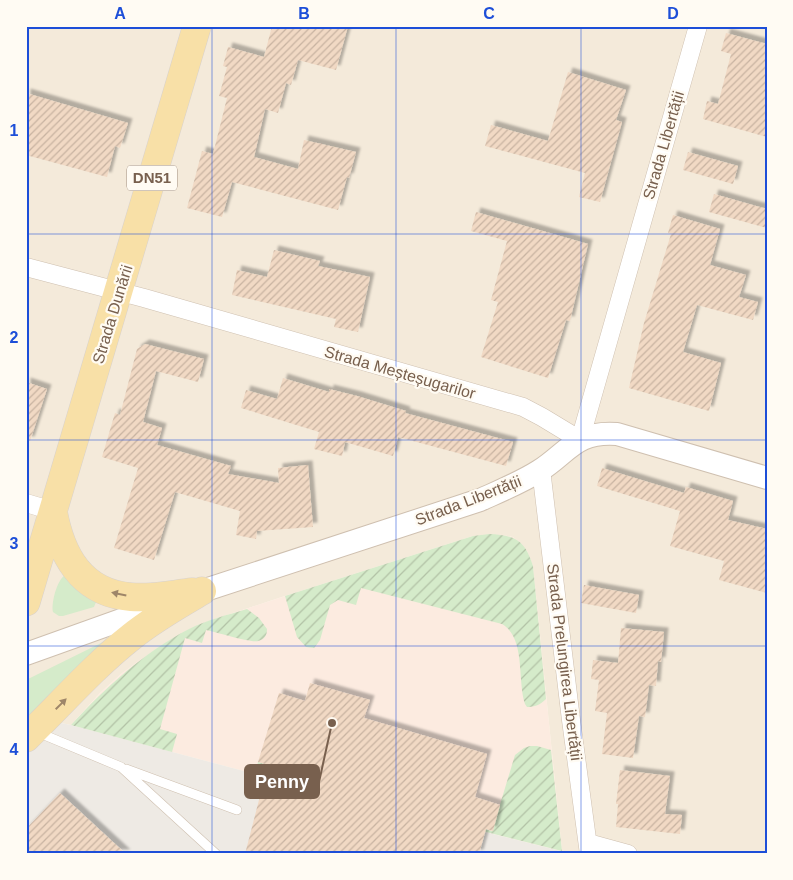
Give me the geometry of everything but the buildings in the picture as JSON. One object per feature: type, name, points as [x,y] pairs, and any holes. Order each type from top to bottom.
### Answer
[{"type":"main road","name":"Strada Dunării","points":[[26,602],[197,26]]},
{"type":"main road","points":[[53,510],[60,541],[67,556],[77,570],[99,588],[111,593],[133,597],[202,591]]},
{"type":"main road","points":[[30,735],[102,662],[131,637],[160,616],[202,591]]},
{"type":"street","name":"Strada Libertății","points":[[26,654],[202,591],[480,500],[516,484],[541,469],[566,448],[580,440],[698,26]]},
{"type":"street","name":"Strada Meșteșugarilor","points":[[26,267],[523,408],[580,440]]},
{"type":"street","points":[[580,440],[595,434],[617,434],[767,478]]},
{"type":"street","name":"Strada Prelungirea Libertății","points":[[541,469],[570,710],[589,848]]},
{"type":"street","points":[[26,503],[53,510]]},
{"type":"street","points":[[589,848],[628,854]]},
{"type":"lane","points":[[30,735],[236,810]]},
{"type":"lane","points":[[121,768],[216,854]]},
{"type":"shaded area","points":[[26,26],[767,26],[767,854],[573,854],[562,851],[533,566],[527,551],[513,537],[502,535],[473,536],[209,621],[190,629],[159,647],[121,674],[100,693],[71,725],[26,716]]},
{"type":"shaded area","points":[[489,534],[513,537],[527,551],[533,566],[562,851],[255,774],[71,725],[100,693],[121,674],[141,659],[190,629],[285,596],[473,536]]},
{"type":"shaded area","points":[[26,716],[71,725],[255,774],[573,854],[26,854]]},
{"type":"green space","points":[[489,534],[506,536],[518,541],[526,550],[533,566],[546,699],[539,704],[527,707],[525,704],[518,649],[510,630],[502,624],[361,588],[356,605],[338,600],[330,605],[320,640],[314,648],[306,647],[297,637],[285,596],[473,536]]},
{"type":"green space","points":[[65,575],[94,599],[96,602],[94,607],[63,616],[53,612],[55,592],[59,582]]},
{"type":"green space","points":[[247,609],[259,618],[267,629],[265,636],[258,641],[206,630],[202,643],[185,638],[160,729],[177,734],[172,752],[71,725],[112,684],[172,638],[196,626]]},
{"type":"green space","points":[[104,643],[26,723],[26,680]]},
{"type":"green space","points":[[530,746],[551,750],[562,851],[255,774],[258,762],[492,831],[515,755]]},
{"type":"place","name":"Penny","points":[[332,723]]}]
